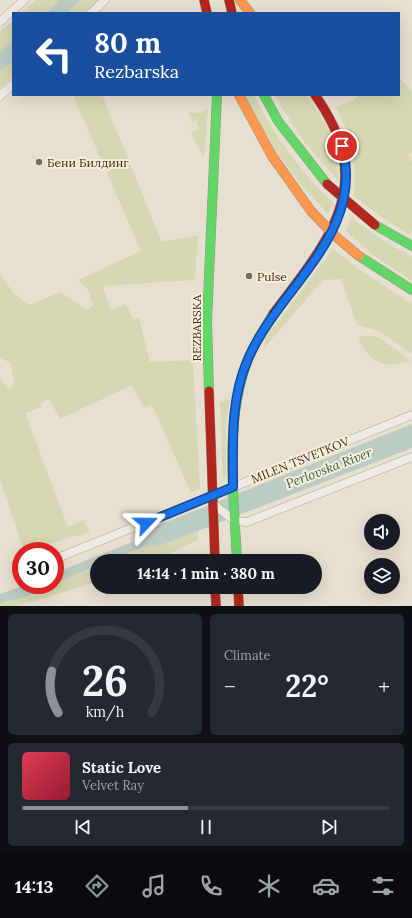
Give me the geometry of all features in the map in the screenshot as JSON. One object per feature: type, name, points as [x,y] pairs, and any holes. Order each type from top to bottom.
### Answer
[{"type":"street","points":[[0,22],[24,0]]},
{"type":"street","points":[[91,12],[105,0]]},
{"type":"street","points":[[229,0],[232,12]]},
{"type":"street","points":[[240,0],[249,12]]},
{"type":"street","points":[[0,96],[12,85]]},
{"type":"street","name":"REZBARSKA","points":[[214,554],[207,321],[217,96]]},
{"type":"street","points":[[240,96],[272,156],[311,210],[335,236],[359,256],[412,290]]},
{"type":"street","points":[[265,96],[278,121],[327,184],[349,204],[376,225],[412,246]]},
{"type":"street","points":[[237,554],[233,487],[233,420],[238,390],[248,360],[261,333],[324,247],[340,216],[346,188],[345,156],[339,135],[327,111],[316,96]]},
{"type":"street","name":"MILEN TSVETKOV","points":[[64,556],[212,500],[233,487],[412,415]]},
{"type":"street","points":[[212,500],[235,521],[246,522],[412,457]]},
{"type":"street","points":[[215,594],[216,606]]},
{"type":"street","points":[[238,594],[239,606]]},
{"type":"green space","points":[[36,0],[59,0],[47,12],[22,12]]},
{"type":"green space","points":[[81,0],[100,0],[86,12],[68,12]]},
{"type":"green space","points":[[12,21],[12,42],[0,52],[0,31]]},
{"type":"green space","points":[[12,63],[12,77],[0,88],[0,71]]},
{"type":"green space","points":[[400,78],[412,91],[412,153],[408,155],[412,162],[412,230],[410,235],[380,216],[354,196],[355,172],[351,139],[336,107],[352,101],[359,96],[400,96]]},
{"type":"green space","points":[[73,96],[102,96],[162,242],[198,235],[195,280],[103,286],[111,311],[126,304],[133,319],[139,318],[150,362],[193,360],[200,489],[191,493],[152,405],[143,407],[132,385],[60,419],[49,399],[40,404],[42,407],[25,413],[68,527],[84,520],[90,532],[55,542],[21,542],[0,479],[0,379],[10,389],[14,384],[11,363],[0,358],[0,274],[15,295],[29,305],[61,292],[87,310],[93,305],[88,290],[78,280],[141,251]]},
{"type":"green space","points":[[246,96],[255,96],[279,139],[299,166],[333,203],[328,214],[301,185],[276,152]]},
{"type":"green space","points":[[275,96],[308,96],[331,135],[336,154],[338,180],[305,143]]},
{"type":"green space","points":[[208,108],[204,158],[191,133],[199,129],[196,120],[193,122],[187,112],[201,113]]},
{"type":"green space","points":[[351,218],[389,244],[412,257],[412,281],[373,255],[346,231]]},
{"type":"green space","points":[[333,249],[353,265],[412,304],[412,354],[379,331],[357,325],[341,279],[323,280],[263,349],[266,337]]},
{"type":"green space","points":[[366,335],[380,338],[411,361],[394,364],[380,363],[370,356],[359,341],[360,337]]},
{"type":"green space","points":[[226,399],[230,400],[226,425],[226,479],[223,479],[220,402],[225,401]]},
{"type":"green space","points":[[198,531],[198,540],[169,554],[126,554],[144,547],[159,546]]},
{"type":"green space","points":[[90,568],[90,584],[64,592],[64,580]]},
{"type":"green space","points":[[32,594],[57,594],[17,606],[0,606],[7,601],[23,598]]},
{"type":"water","points":[[59,0],[81,0],[68,12],[47,12]]},
{"type":"water","points":[[12,42],[12,63],[0,71],[0,52]]},
{"type":"water","name":"Perlovska River","points":[[412,424],[412,448],[159,546],[144,547],[126,554],[102,554],[142,538],[154,527]]},
{"type":"water","points":[[90,559],[90,568],[64,580],[64,569]]},
{"type":"water","points":[[12,590],[12,594],[32,594],[23,598],[7,601],[0,605],[0,594]]},
{"type":"traffic: fast","points":[[209,391],[207,321],[217,96]]},
{"type":"traffic: fast","points":[[265,96],[278,121],[327,184]]},
{"type":"traffic: fast","points":[[375,225],[412,246]]},
{"type":"traffic: fast","points":[[359,256],[412,290]]},
{"type":"traffic: fast","points":[[237,554],[232,460],[235,410],[249,356],[273,314]]},
{"type":"traffic: slow","points":[[240,0],[249,12]]},
{"type":"traffic: slow","points":[[240,96],[272,156],[311,211]]},
{"type":"traffic: slow","points":[[311,211],[335,236],[359,256]]},
{"type":"traffic: jam","points":[[204,0],[207,12]]},
{"type":"traffic: jam","points":[[229,0],[232,12]]},
{"type":"traffic: jam","points":[[273,314],[294,287],[328,236],[339,210],[345,184],[343,157],[334,127],[316,96]]},
{"type":"traffic: jam","points":[[327,184],[375,225]]},
{"type":"traffic: jam","points":[[209,391],[215,554]]},
{"type":"traffic: jam","points":[[215,594],[216,606]]},
{"type":"traffic: jam","points":[[238,594],[239,606]]},
{"type":"place","name":"Бени Билдинг","points":[[39,162]]},
{"type":"place","name":"Pulse","points":[[249,276]]},
{"type":"route","points":[[146,523],[233,487],[233,420],[238,390],[248,360],[261,333],[278,308],[309,270],[324,247],[340,216],[346,188],[345,156],[342,146]]}]
